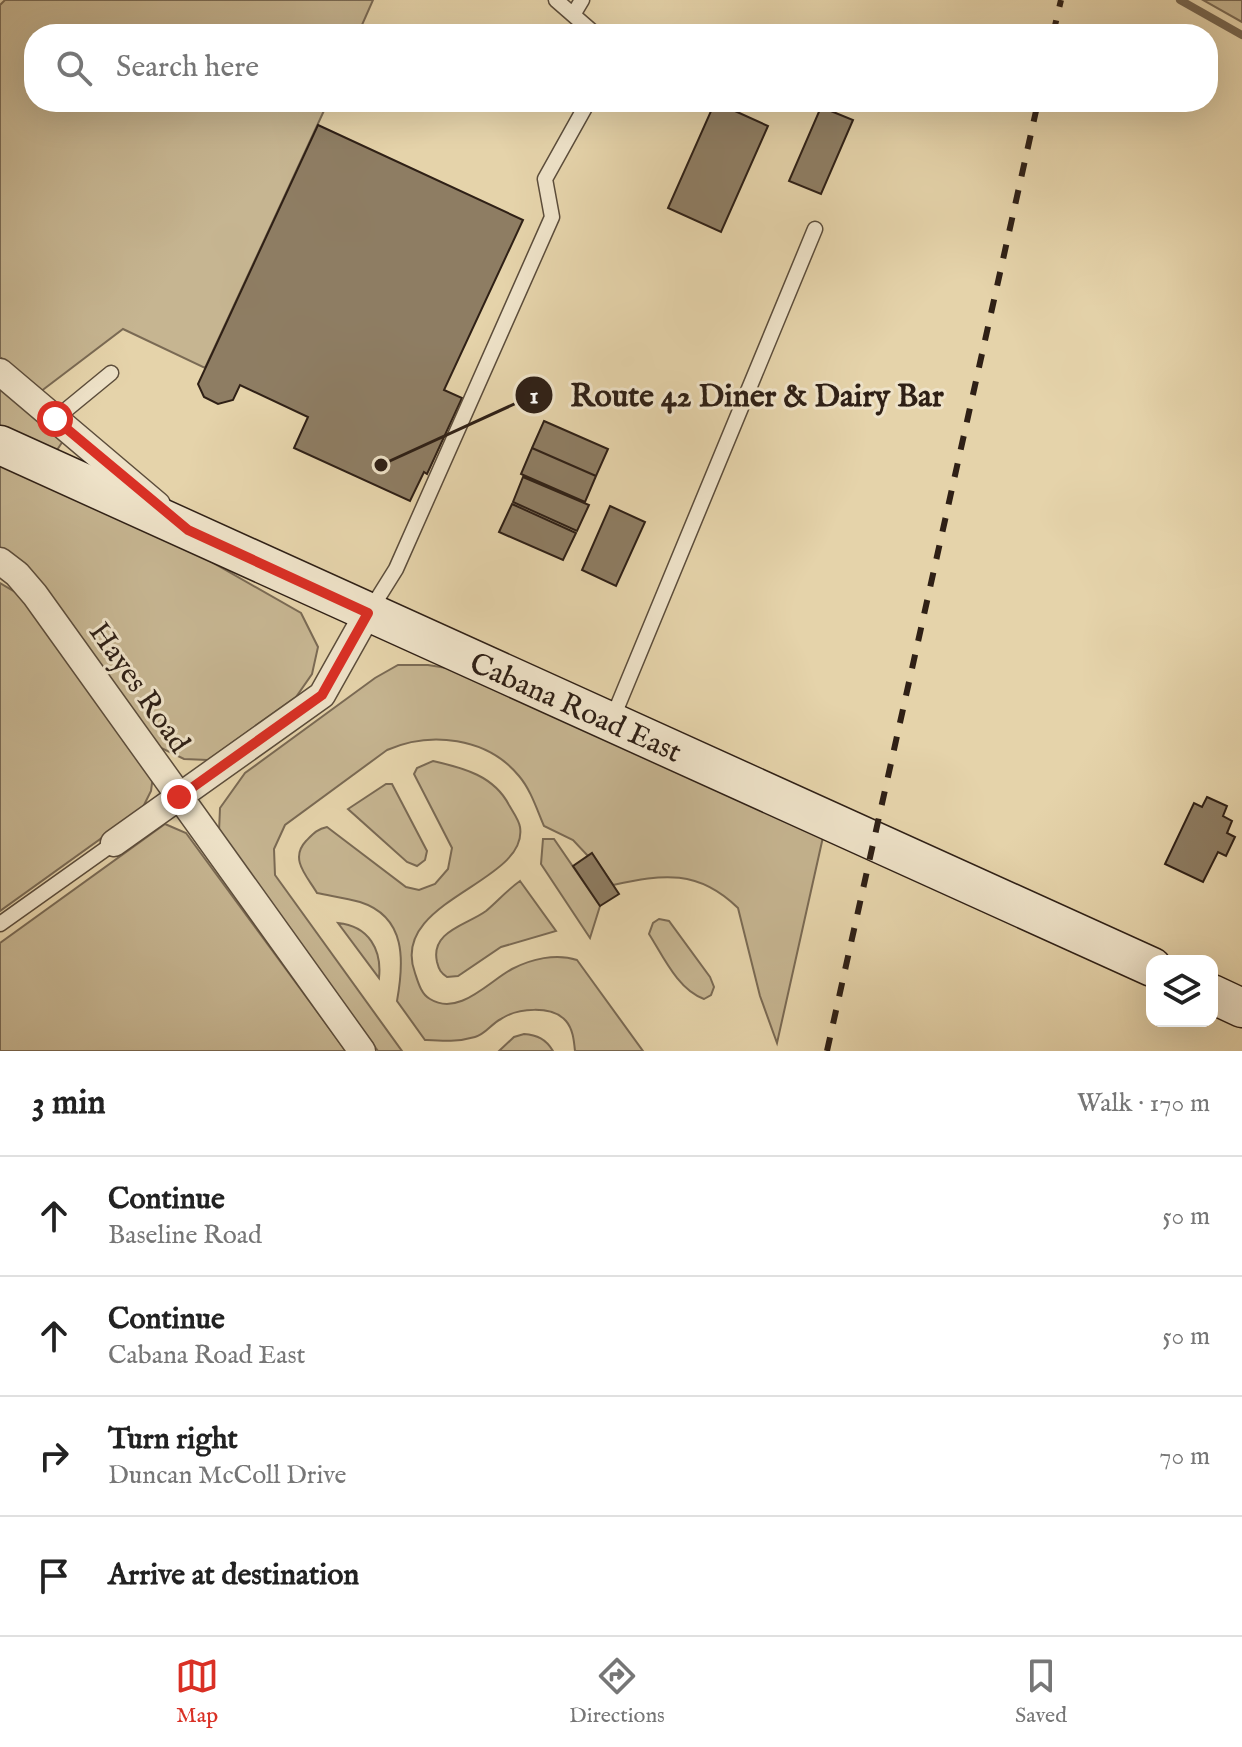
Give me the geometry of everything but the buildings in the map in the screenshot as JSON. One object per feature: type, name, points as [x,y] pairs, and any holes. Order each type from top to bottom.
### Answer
[{"type":"main road","name":"Cabana Road East","points":[[0,445],[1146,964]]},
{"type":"main road","points":[[1218,997],[1242,1008]]},
{"type":"street","points":[[0,372],[188,530]]},
{"type":"street","name":"Hayes Road","points":[[0,561],[17,574],[35,595],[362,1051]]},
{"type":"street","points":[[114,843],[322,695],[368,613]]},
{"type":"lane","points":[[556,0],[583,24]]},
{"type":"lane","points":[[573,15],[582,0]]},
{"type":"lane","points":[[368,613],[396,569],[552,217],[545,179],[582,112]]},
{"type":"lane","points":[[611,723],[815,229]]},
{"type":"lane","points":[[55,419],[111,373]]},
{"type":"lane","points":[[0,924],[114,843]]},
{"type":"shaded area","points":[[5,0],[373,0],[362,24],[24,24],[24,112],[323,112],[205,368],[123,329],[40,392],[0,357],[0,5]]},
{"type":"shaded area","points":[[1203,0],[1242,0],[1242,22]]},
{"type":"shaded area","points":[[0,387],[63,441],[55,453],[0,428]]},
{"type":"shaded area","points":[[0,463],[187,548],[301,613],[318,647],[312,674],[296,697],[208,760],[184,759],[157,746],[0,551]]},
{"type":"shaded area","points":[[0,583],[27,599],[153,776],[151,791],[142,809],[0,911]]},
{"type":"shaded area","points":[[398,665],[453,669],[823,837],[777,1043],[760,996],[738,908],[709,886],[679,878],[648,878],[613,885],[592,854],[588,856],[573,840],[544,826],[527,787],[506,763],[475,746],[439,740],[404,744],[387,750],[285,825],[274,849],[275,875],[402,1051],[378,1051],[219,832],[220,808],[245,773],[375,678]]},
{"type":"shaded area","points":[[433,761],[467,770],[487,780],[503,795],[520,827],[517,846],[504,863],[439,909],[421,927],[412,948],[415,973],[424,994],[441,1003],[452,1004],[463,1001],[527,962],[552,957],[577,960],[643,1051],[575,1051],[572,1031],[566,1021],[544,1010],[508,1015],[475,1037],[425,1040],[397,1001],[401,956],[399,942],[387,918],[360,902],[317,893],[301,867],[299,854],[311,836],[327,827],[406,887],[419,890],[435,884],[448,869],[452,848],[414,774],[417,768]]},
{"type":"shaded area","points":[[386,784],[392,784],[427,851],[425,860],[417,866],[407,862],[348,809]]},
{"type":"shaded area","points":[[165,824],[186,833],[346,1051],[0,1051],[0,943]]},
{"type":"shaded area","points":[[543,839],[554,839],[600,906],[590,938],[541,864]]},
{"type":"shaded area","points":[[520,881],[556,931],[501,947],[458,976],[445,976],[440,971],[436,951],[444,936],[486,911]]},
{"type":"shaded area","points":[[659,919],[669,921],[710,977],[714,987],[711,995],[704,999],[695,995],[672,971],[649,934],[653,923]]},
{"type":"shaded area","points":[[338,923],[358,929],[371,941],[378,958],[379,978]]},
{"type":"shaded area","points":[[524,1034],[541,1038],[553,1051],[499,1051],[514,1037]]},
{"type":"waterway","points":[[1180,0],[1242,35]]},
{"type":"railway","points":[[1055,24],[1061,0]]},
{"type":"railway","points":[[827,1051],[1036,112]]},
{"type":"place","name":"Route 42 Diner & Dairy Bar","points":[[381,465]]},
{"type":"route","points":[[55,419],[188,530],[368,613],[322,695],[179,797]]}]
